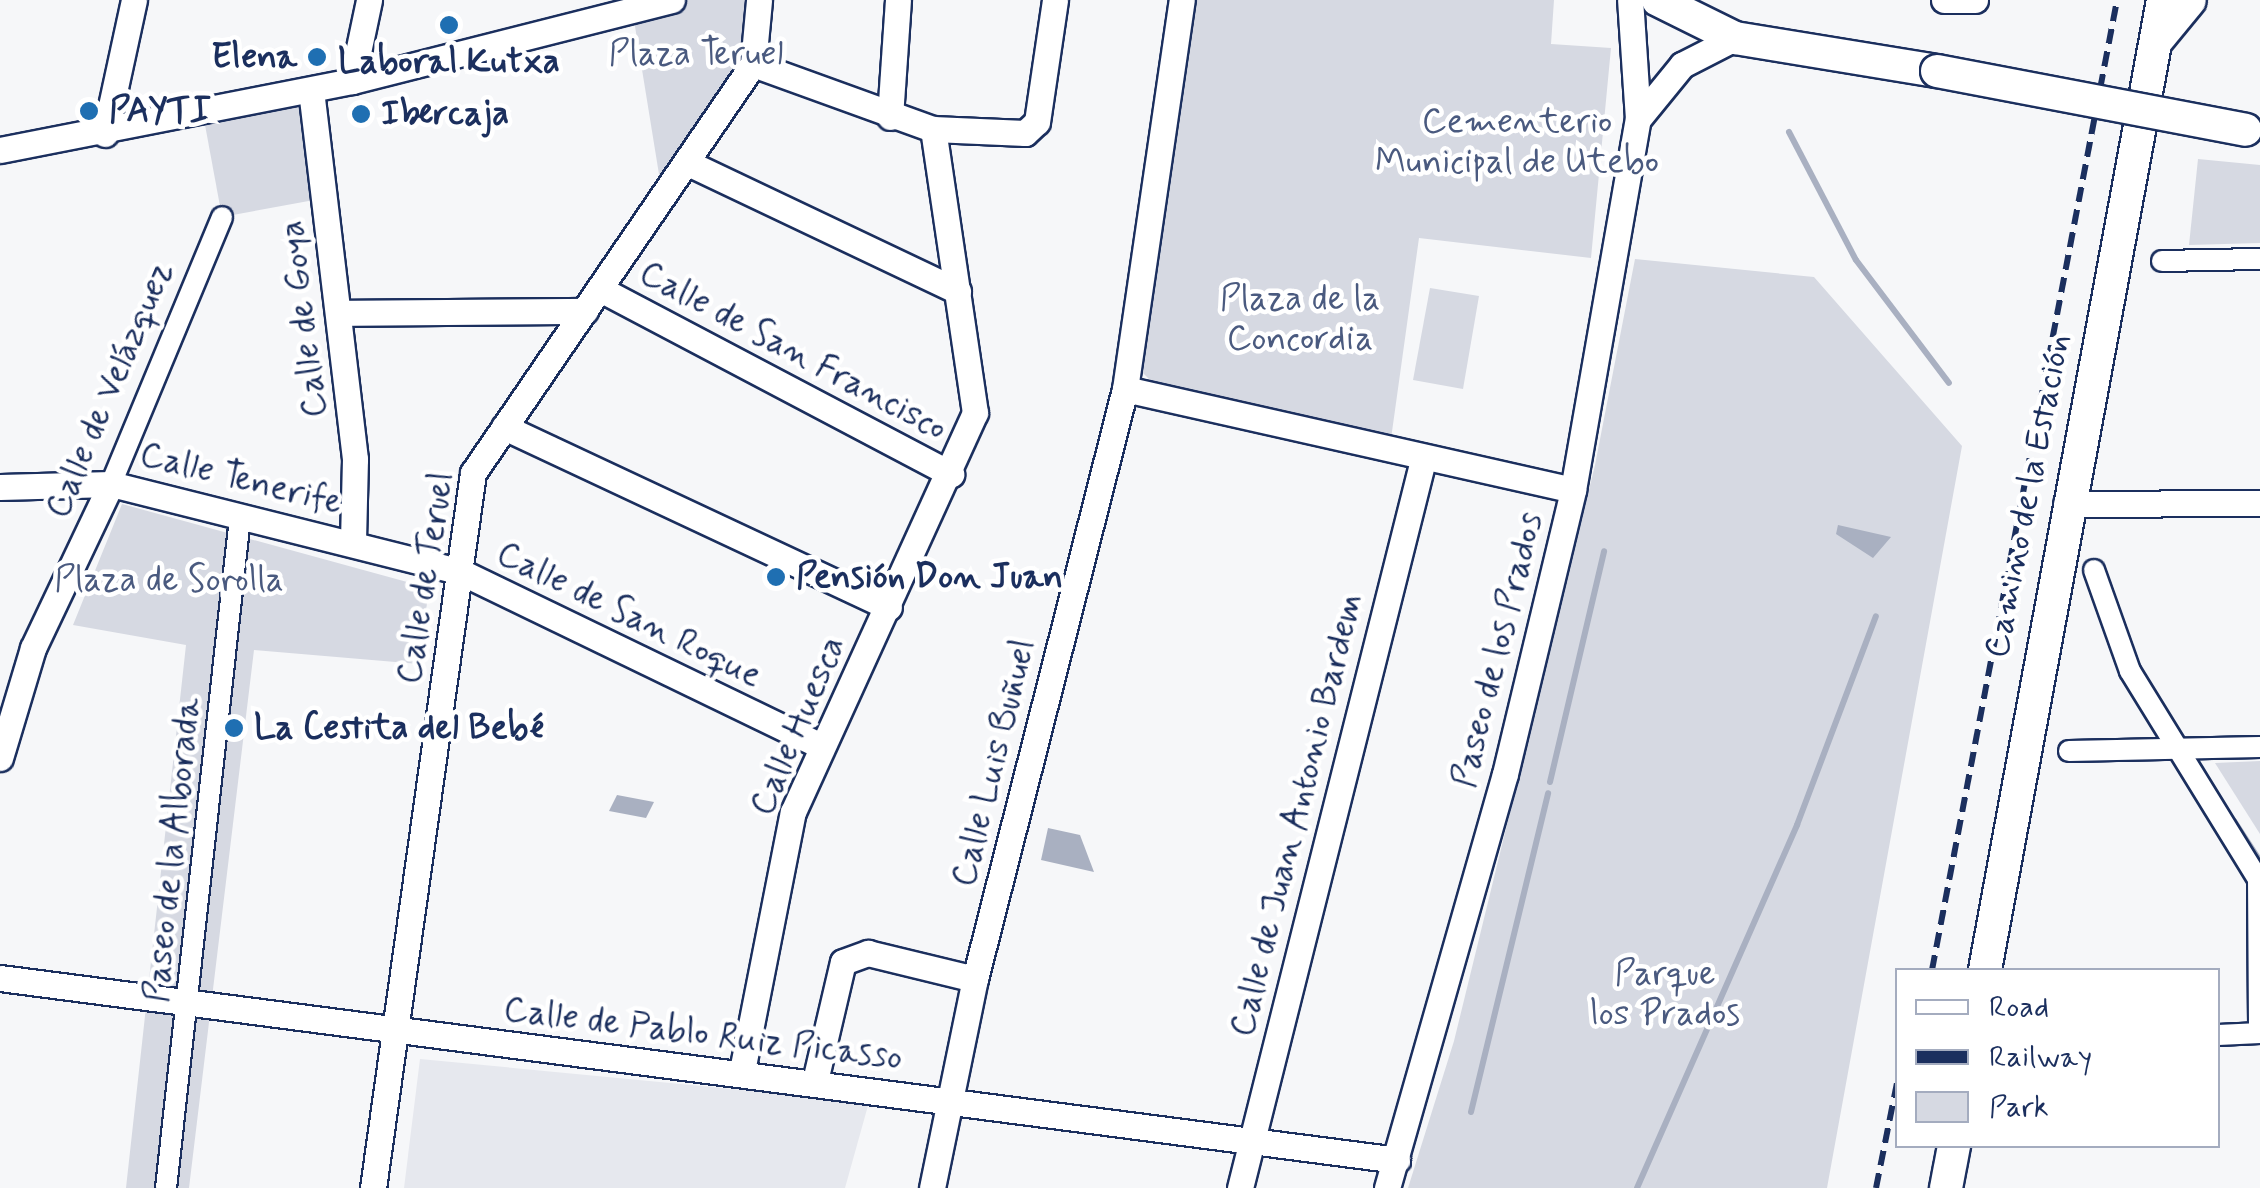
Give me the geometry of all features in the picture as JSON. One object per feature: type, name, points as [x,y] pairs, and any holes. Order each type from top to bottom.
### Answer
[{"type":"street","points":[[105,134],[134,0]]},
{"type":"street","points":[[352,81],[369,0]]},
{"type":"street","points":[[0,150],[105,134],[352,81],[623,9],[672,0]]},
{"type":"street","name":"Calle de Teruel","points":[[373,1188],[473,473],[754,64],[759,0]]},
{"type":"street","points":[[890,117],[898,0]]},
{"type":"street","points":[[754,64],[890,117],[932,129],[1031,130],[1055,0]]},
{"type":"street","name":"Calle Luis Buñuel","points":[[932,1188],[954,1100],[975,979],[1125,390],[1182,0]]},
{"type":"street","name":"Paseo de los Prados","points":[[1387,1188],[1574,490],[1638,119],[1630,0]]},
{"type":"street","points":[[1658,0],[1734,38],[1937,71],[2252,132]]},
{"type":"street","points":[[1944,0],[1976,0]]},
{"type":"street","name":"Camino de la Estación","points":[[1985,968],[2066,504],[2163,0]]},
{"type":"street","name":"Camino de la Estación","points":[[2158,38],[2190,0]]},
{"type":"street","name":"Paseo de los Prados","points":[[1638,119],[1682,66],[1734,38]]},
{"type":"street","name":"Calle de Goya","points":[[311,90],[355,459],[353,542]]},
{"type":"street","name":"Calle Huesca","points":[[742,1071],[793,812],[976,413],[932,129]]},
{"type":"street","points":[[688,164],[958,291]]},
{"type":"street","name":"Calle de Velázquez","points":[[0,758],[33,648],[111,484],[222,218]]},
{"type":"street","points":[[2162,261],[2260,259]]},
{"type":"street","name":"Calle de San Francisco","points":[[602,290],[951,474]]},
{"type":"street","points":[[338,313],[585,311]]},
{"type":"street","points":[[1125,390],[1423,460],[1574,490]]},
{"type":"street","points":[[504,427],[889,607]]},
{"type":"street","name":"Calle de Juan Antonio Bardem","points":[[1240,1188],[1423,460]]},
{"type":"street","name":"Calle Tenerife","points":[[0,487],[111,484],[460,572]]},
{"type":"street","points":[[2066,504],[2260,503]]},
{"type":"street","name":"Paseo de la Alborada","points":[[166,1188],[190,1004],[240,518]]},
{"type":"street","points":[[2094,570],[2130,670],[2259,881],[2259,1033],[2220,1035]]},
{"type":"street","name":"Calle de San Roque","points":[[460,572],[821,746]]},
{"type":"street","points":[[2069,752],[2260,747]]},
{"type":"street","points":[[815,1080],[843,962],[868,952],[975,979]]},
{"type":"street","name":"Calle de Pablo Ruiz Picasso","points":[[0,978],[394,1033],[815,1080],[1397,1160]]},
{"type":"street","points":[[1946,1188],[1954,1148]]},
{"type":"shaded area","points":[[420,1059],[869,1102],[845,1188],[404,1188]]},
{"type":"green space","name":"Plaza Teruel","points":[[672,0],[759,0],[762,40],[663,199],[633,14]]},
{"type":"green space","name":"Plaza de la Concordia","points":[[1187,0],[1554,0],[1551,44],[1611,48],[1591,258],[1419,238],[1390,446],[1157,387],[1143,373]]},
{"type":"green space","points":[[311,90],[325,198],[222,217],[203,114]]},
{"type":"green space","points":[[2198,159],[2260,165],[2260,243],[2189,245]]},
{"type":"green space","name":"Parque los Prados","points":[[1635,259],[1814,277],[1962,446],[1827,1188],[1408,1188],[1454,1041],[1595,465]]},
{"type":"green space","points":[[1430,288],[1479,296],[1463,389],[1413,380]]},
{"type":"green space","name":"Plaza de Sorolla","points":[[122,504],[429,588],[419,664],[254,650],[189,1188],[126,1188],[186,645],[73,625]]},
{"type":"green space","points":[[2260,761],[2260,834],[2215,763]]},
{"type":"water","points":[[1838,525],[1891,537],[1873,558],[1836,534]]},
{"type":"water","points":[[617,795],[654,802],[646,818],[609,811]]},
{"type":"water","points":[[1048,828],[1080,835],[1094,872],[1041,860]]},
{"type":"waterway","points":[[1789,132],[1856,260],[1949,383]]},
{"type":"waterway","points":[[1550,782],[1604,551]]},
{"type":"waterway","points":[[1637,1188],[1797,825],[1876,616]]},
{"type":"waterway","points":[[1471,1112],[1548,793]]},
{"type":"waterway","points":[[2234,821],[2260,861]]},
{"type":"railway","points":[[1932,968],[2117,0]]},
{"type":"railway","points":[[1876,1188],[1895,1093]]},
{"type":"place","name":"Laboral Kutxa","points":[[449,25]]},
{"type":"place","name":"Elena","points":[[317,57]]},
{"type":"place","name":"PAYTI","points":[[89,111]]},
{"type":"place","name":"Ibercaja","points":[[361,114]]},
{"type":"place","name":"Pensión Don Juan","points":[[776,577]]},
{"type":"place","name":"La Cestita del Bebé","points":[[234,728]]},
{"type":"park label","name":"Cementerio Municipal de Utebo","points":[[1517,142]]}]
